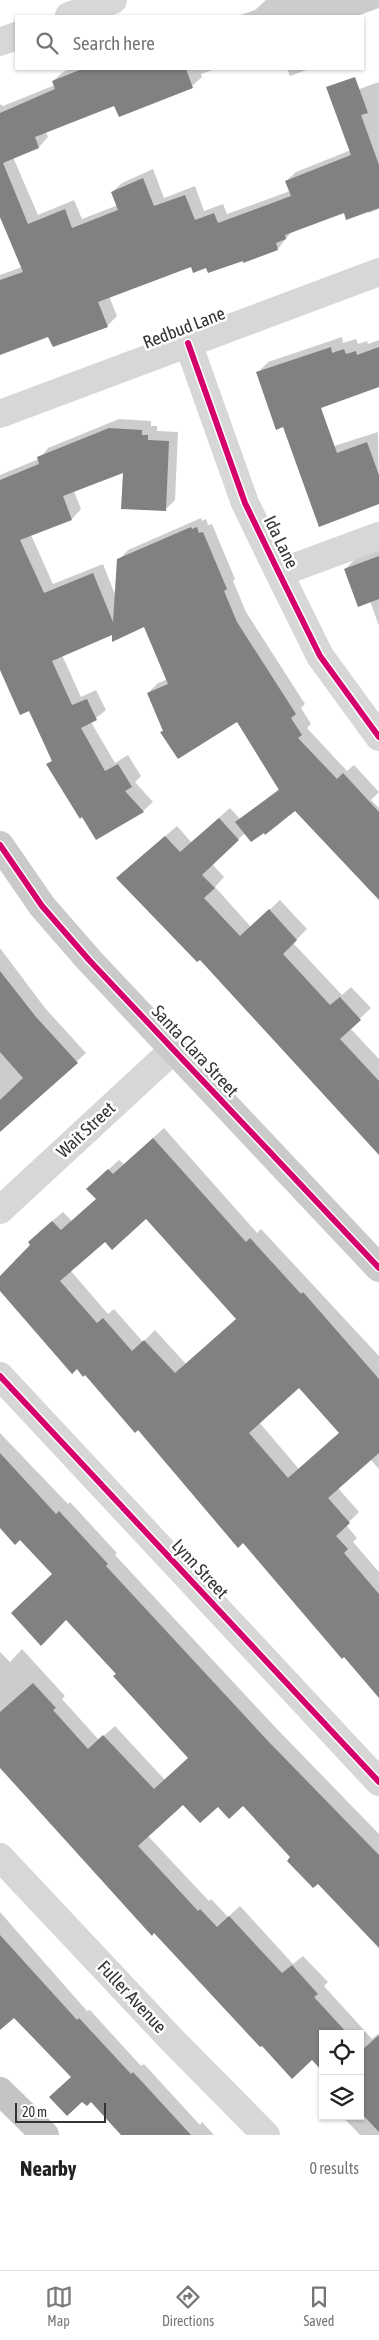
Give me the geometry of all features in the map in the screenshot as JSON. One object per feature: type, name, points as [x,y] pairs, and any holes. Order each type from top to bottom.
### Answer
[{"type":"highway","points":[[0,2091],[45,2135]]},
{"type":"main road","name":"Santa Clara Street","points":[[0,845],[42,906],[173,1050],[379,1268]]},
{"type":"street","points":[[72,15],[113,0]]},
{"type":"street","points":[[0,42],[15,36]]},
{"type":"street","name":"Redbud Lane","points":[[0,414],[379,272]]},
{"type":"street","name":"Ida Lane","points":[[188,343],[245,503],[320,656],[379,737]]},
{"type":"street","points":[[280,573],[379,536]]},
{"type":"street","name":"Wait Street","points":[[0,1210],[173,1050]]},
{"type":"street","name":"Lynn Street","points":[[0,1376],[379,1782]]},
{"type":"street","name":"Fuller Avenue","points":[[0,1857],[173,2041],[266,2135]]},
{"type":"building","points":[[80,70],[186,70],[193,88],[119,117],[114,106],[35,137],[39,148],[3,163],[28,224],[65,209],[72,228],[118,210],[111,192],[143,178],[154,206],[185,195],[195,220],[214,213],[218,223],[291,196],[285,181],[351,155],[326,87],[355,77],[368,113],[361,115],[379,165],[379,208],[346,220],[344,213],[285,235],[286,239],[276,243],[278,250],[243,263],[243,261],[208,273],[206,268],[193,273],[191,267],[98,302],[108,327],[53,347],[48,337],[0,355],[0,280],[23,272],[0,217],[0,113],[55,89],[52,81]]},
{"type":"building","points":[[331,347],[332,353],[344,349],[346,354],[356,351],[357,355],[379,347],[379,387],[321,408],[337,453],[367,442],[379,475],[379,504],[319,527],[283,427],[276,430],[256,372]]},
{"type":"building","points":[[109,428],[142,430],[142,435],[148,435],[148,440],[169,441],[166,511],[121,509],[123,473],[63,496],[72,520],[20,540],[44,593],[93,573],[113,622],[117,559],[191,527],[192,529],[197,527],[199,533],[203,532],[227,589],[224,591],[237,622],[296,714],[291,718],[302,735],[298,738],[337,779],[343,773],[379,812],[379,900],[295,811],[265,835],[264,833],[251,842],[235,822],[279,790],[237,722],[178,759],[160,732],[163,731],[147,693],[168,684],[144,627],[112,642],[112,635],[52,661],[72,705],[87,699],[97,720],[81,728],[105,771],[118,764],[132,787],[125,791],[144,812],[96,840],[82,817],[80,819],[46,764],[52,761],[29,711],[20,715],[0,670],[0,480],[39,464],[37,457]]},
{"type":"building","points":[[379,556],[379,599],[358,607],[344,569]]},
{"type":"building","points":[[219,818],[239,840],[202,875],[215,888],[204,898],[240,936],[269,909],[297,940],[283,954],[330,1005],[340,997],[361,1020],[340,1039],[379,1081],[379,1155],[200,960],[197,962],[116,878],[165,836],[180,852]]},
{"type":"building","points":[[0,971],[36,1017],[78,1063],[0,1132],[0,1100],[23,1078],[0,1052]]},
{"type":"building","points":[[153,1138],[246,1242],[250,1238],[301,1294],[303,1292],[379,1379],[379,1453],[328,1498],[350,1523],[336,1536],[348,1549],[344,1553],[379,1594],[379,1698],[344,1657],[342,1659],[243,1543],[238,1548],[138,1430],[135,1433],[85,1375],[83,1377],[77,1369],[72,1374],[0,1291],[0,1276],[30,1245],[28,1242],[52,1221],[61,1230],[96,1199],[86,1189],[108,1169],[113,1174]],"holes":[[[146,1219],[236,1319],[175,1373],[144,1340],[132,1351],[103,1318],[97,1323],[60,1281],[105,1242],[112,1250]],[[299,1388],[339,1433],[288,1478],[249,1433]]]},
{"type":"building","points":[[0,1453],[56,1514],[59,1511],[108,1564],[106,1566],[267,1740],[379,1855],[379,1948],[318,1884],[313,1888],[287,1861],[290,1857],[243,1806],[229,1819],[218,1807],[200,1823],[183,1805],[138,1846],[198,1911],[200,1909],[217,1927],[229,1916],[282,1973],[292,1965],[318,1994],[314,1997],[344,2030],[319,2030],[319,2068],[312,2060],[292,2079],[154,1933],[152,1936],[0,1768],[0,1712],[33,1683],[56,1708],[53,1710],[88,1749],[103,1735],[154,1789],[188,1758],[113,1676],[116,1674],[66,1620],[41,1646],[11,1613],[52,1574],[20,1540],[15,1545],[0,1528]]},
{"type":"building","points":[[0,1935],[77,2020],[79,2018],[131,2074],[133,2072],[191,2135],[121,2135],[91,2102],[87,2106],[82,2102],[67,2116],[49,2097],[71,2077],[14,2018],[0,2030]]},
{"type":"building","points":[[379,2035],[379,2132],[364,2116],[364,2048]]},
{"type":"cycle path","points":[[188,343],[245,503],[320,656],[379,737]]},
{"type":"cycle path","points":[[0,845],[42,906],[89,960],[379,1268]]},
{"type":"cycle path","points":[[0,1376],[379,1782]]}]
